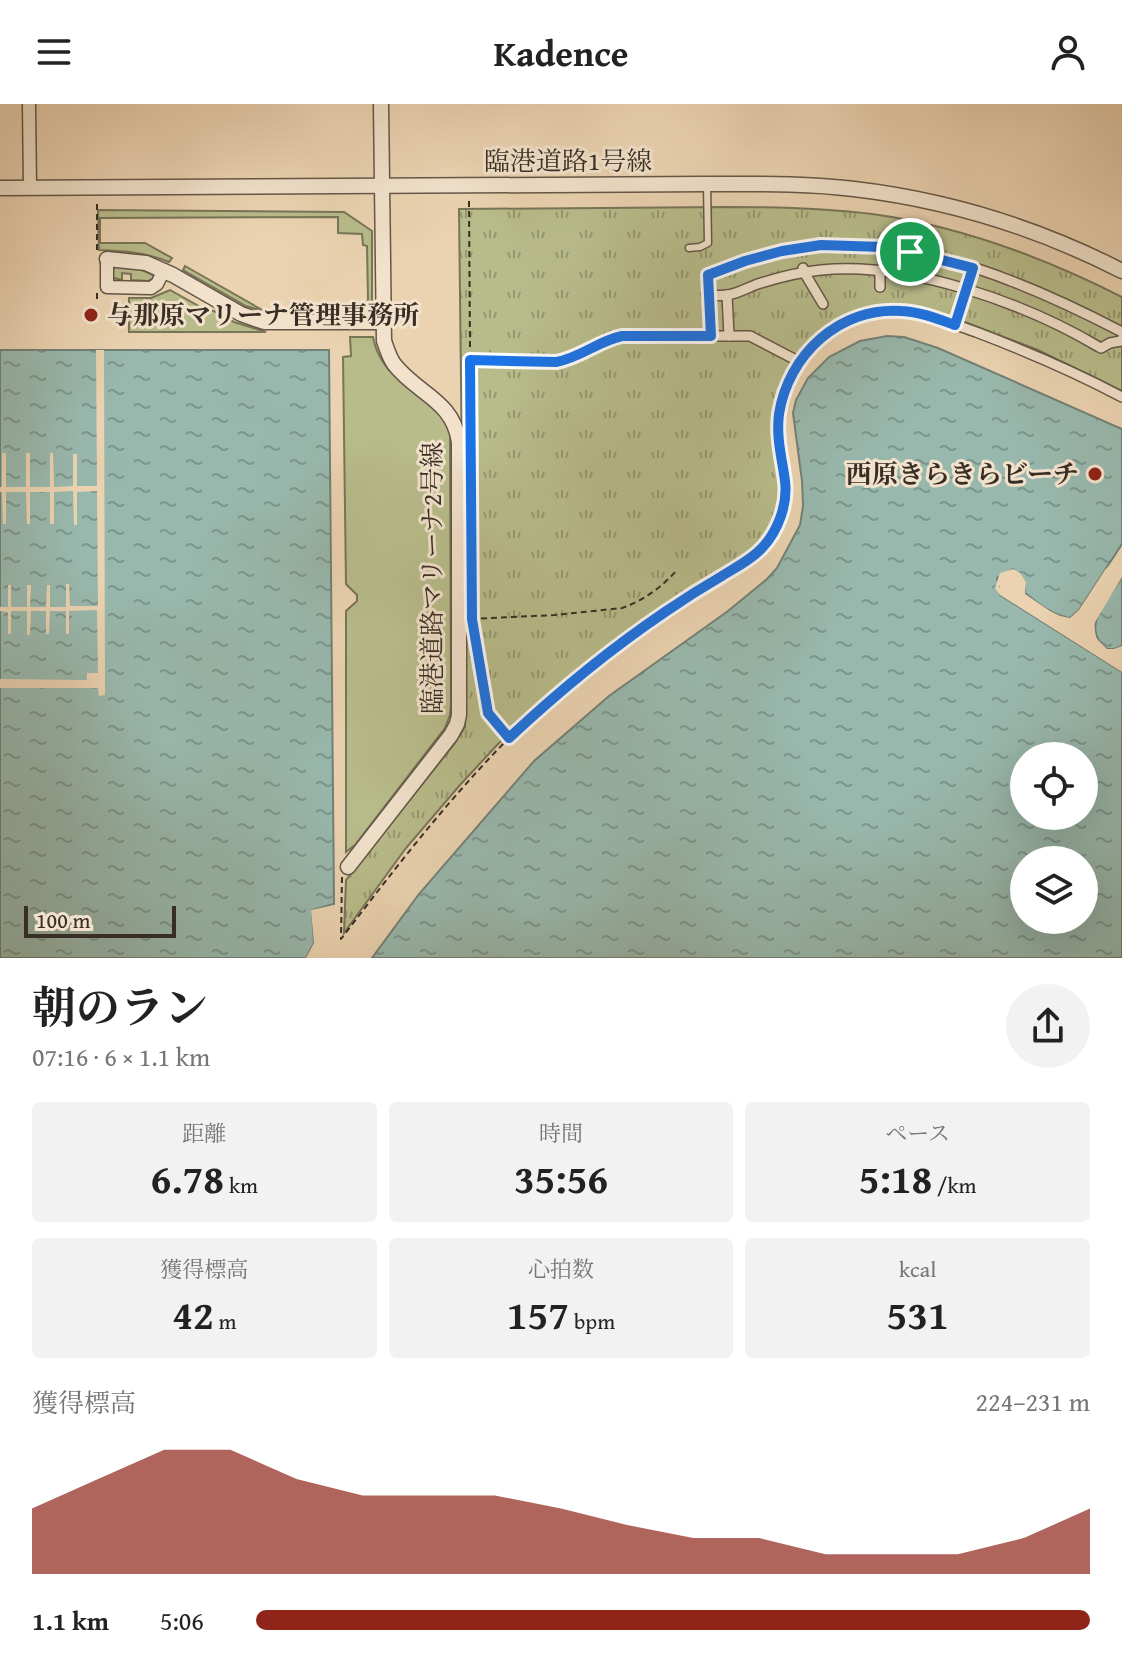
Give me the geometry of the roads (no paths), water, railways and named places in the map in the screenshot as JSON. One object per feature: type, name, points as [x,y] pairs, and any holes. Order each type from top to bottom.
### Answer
[{"type":"street","points":[[29,104],[30,188]]},
{"type":"street","name":"臨港道路マリーナ2号線","points":[[345,872],[451,735],[459,715],[459,442],[457,429],[446,410],[393,363],[384,341],[381,104]]},
{"type":"street","name":"臨港道路1号線","points":[[0,188],[707,184],[829,187],[916,199],[978,213],[1019,226],[1122,271]]},
{"type":"street","points":[[711,336],[708,275],[782,251],[821,245],[883,247],[973,268],[1046,295],[1122,332]]},
{"type":"street","points":[[164,270],[157,284],[151,288],[107,287],[107,259],[146,263],[164,270],[241,314],[264,322],[383,322]]},
{"type":"street","points":[[708,295],[727,295],[803,270],[855,266],[906,272],[936,283],[952,283],[998,298],[1049,319],[1075,339],[1101,348],[1122,339]]},
{"type":"street","points":[[955,325],[973,268]]},
{"type":"street","points":[[803,270],[823,304]]},
{"type":"street","points":[[880,270],[880,287]]},
{"type":"street","points":[[727,295],[729,336]]},
{"type":"street","points":[[1016,319],[1020,309]]},
{"type":"street","points":[[470,360],[569,360],[609,339],[622,336],[750,336],[798,361],[815,342],[847,322],[883,311],[901,311],[919,313],[955,325],[1048,361],[1122,397]]},
{"type":"lane","points":[[689,248],[708,243],[707,184]]},
{"type":"water","points":[[887,336],[904,337],[938,348],[1122,429],[1122,544],[1079,610],[1070,618],[1046,608],[1025,593],[1025,582],[1013,569],[997,578],[1000,595],[1122,672],[1122,958],[372,958],[419,894],[534,761],[609,696],[728,611],[777,568],[800,525],[803,506],[793,413],[796,400],[808,378],[829,357],[860,341]]},
{"type":"water","points":[[0,350],[329,350],[334,904],[312,910],[314,943],[306,958],[0,958]]},
{"type":"water","points":[[1122,577],[1122,646],[1107,649],[1099,641],[1096,623]]},
{"type":"place","name":"与那原マリーナ管理事務所","points":[[91,315]]},
{"type":"place","name":"西原きらきらビーチ","points":[[1095,474]]}]
